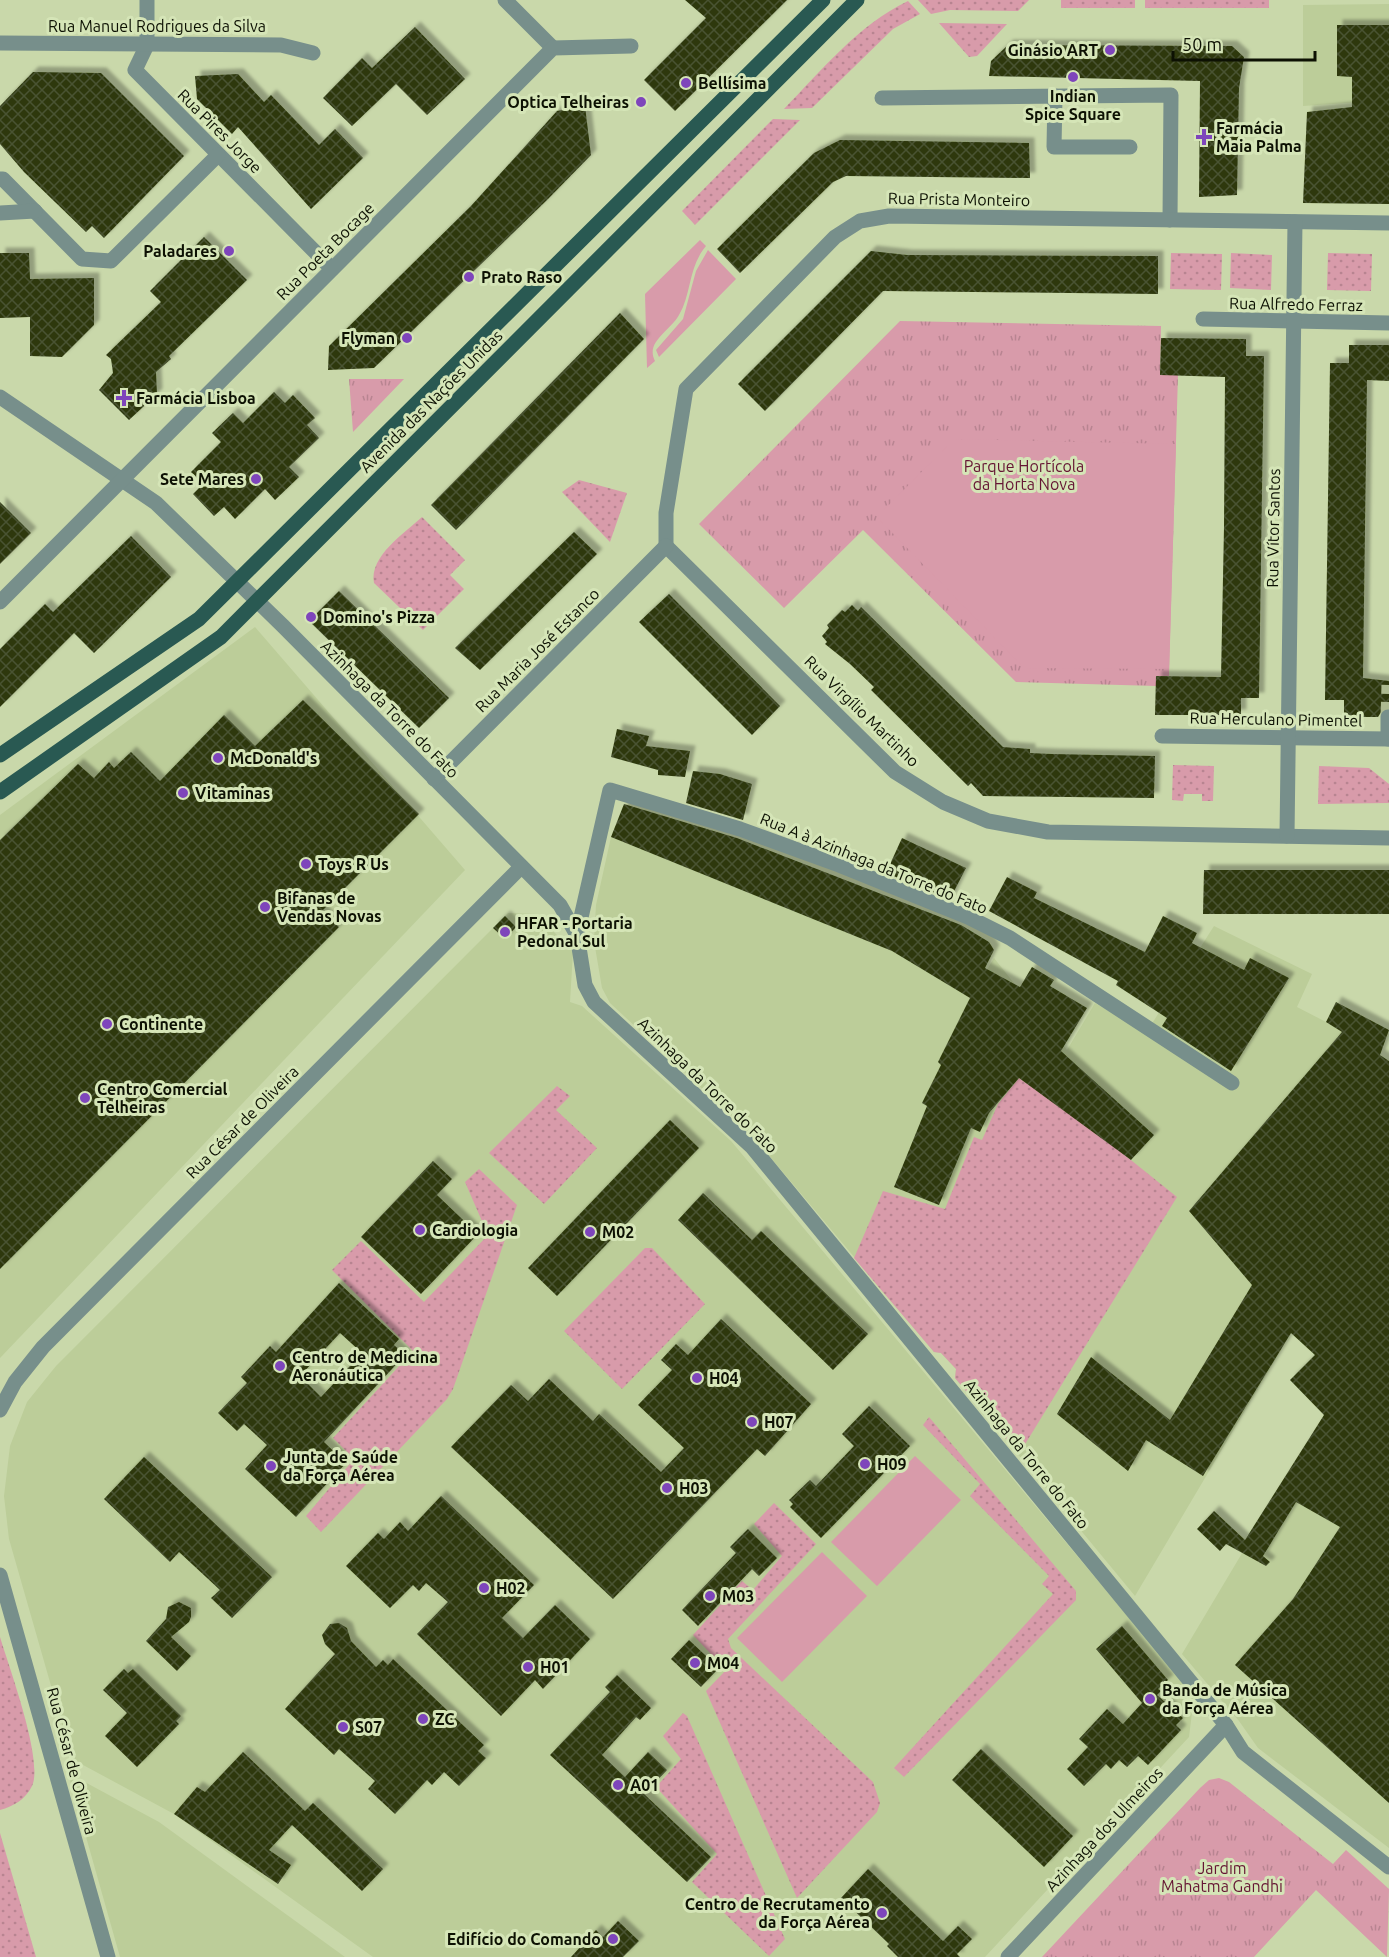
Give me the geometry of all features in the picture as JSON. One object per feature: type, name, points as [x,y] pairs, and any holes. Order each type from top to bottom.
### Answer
[{"type":"main road","name":"Avenida das Nações Unidas","points":[[0,755],[199,619],[823,0]]},
{"type":"main road","name":"Avenida das Nações Unidas","points":[[0,792],[221,637],[857,0]]},
{"type":"street","name":"Rua Pires Jorge","points":[[147,0],[147,45],[135,70],[332,269]]},
{"type":"street","points":[[505,0],[553,48],[631,46]]},
{"type":"street","name":"Rua Manuel Rodrigues da Silva","points":[[0,43],[281,45],[313,53]]},
{"type":"street","name":"Rua Poeta Bocage","points":[[0,602],[125,480],[553,48]]},
{"type":"street","points":[[882,98],[1171,94],[1170,220]]},
{"type":"street","points":[[1054,96],[1054,147],[1130,147]]},
{"type":"street","points":[[0,179],[3,179],[82,259],[111,261],[218,155]]},
{"type":"street","points":[[0,213],[35,211]]},
{"type":"street","name":"Rua Prista Monteiro","points":[[666,546],[666,513],[686,389],[843,231],[869,218],[889,216],[1389,223]]},
{"type":"street","name":"Rua Vítor Santos","points":[[1287,836],[1295,222]]},
{"type":"street","name":"Rua Alfredo Ferraz","points":[[1203,320],[1389,324]]},
{"type":"street","name":"Azinhaga da Torre do Fato","points":[[0,397],[156,503],[560,905],[577,934],[585,985],[594,1002],[752,1147],[1226,1725],[1243,1752],[1389,1867]]},
{"type":"street","name":"Rua Maria José Estanco","points":[[434,779],[666,546]]},
{"type":"street","name":"Rua Virgílio Martinho","points":[[666,546],[895,772],[943,802],[988,821],[1048,832],[1389,838]]},
{"type":"street","points":[[1388,717],[1388,738]]},
{"type":"street","name":"Rua Herculano Pimentel","points":[[1162,736],[1388,738]]},
{"type":"street","name":"Rua A à Azinhaga da Torre do Fato","points":[[577,934],[610,790],[740,830],[839,865],[968,917],[1010,938],[1232,1083]]},
{"type":"street","name":"Rua César de Oliveira","points":[[0,1410],[15,1382],[43,1347],[521,867]]},
{"type":"street","name":"Rua César de Oliveira","points":[[0,1575],[108,1957]]},
{"type":"street","name":"Azinhaga dos Ulmeiros","points":[[1008,1957],[1226,1725]]},
{"type":"shaded area","points":[[1389,4],[1389,100],[1303,106],[1303,5]]},
{"type":"shaded area","name":"Centro Comercial Telheiras","points":[[255,627],[465,870],[0,1358],[0,815]]},
{"type":"shaded area","points":[[611,837],[892,951],[970,998],[994,958],[1067,1050],[1095,1003],[1146,1033],[1214,926],[1312,974],[1297,1007],[1326,1022],[1389,1062],[1389,1848],[1258,1748],[1239,1721],[1182,1654],[1344,1382],[1291,1333],[1135,1596],[955,1378],[956,1369],[941,1353],[934,1352],[750,1133],[610,1003],[602,988],[594,941],[596,905]]},
{"type":"shaded area","points":[[508,913],[537,914],[573,952],[570,1002],[582,1006],[731,1141],[1194,1696],[1189,1737],[985,1957],[373,1957],[174,1814],[72,1759],[9,1539],[4,1496],[10,1446],[27,1402],[56,1366]]},
{"type":"shaded area","points":[[68,1773],[159,1822],[345,1957],[120,1957]]},
{"type":"green space","points":[[918,0],[1029,0],[1018,11],[950,10],[931,14]]},
{"type":"green space","points":[[1061,0],[1135,0],[1135,8],[1061,8]]},
{"type":"green space","points":[[1145,0],[1269,0],[1269,8],[1145,8]]},
{"type":"green space","points":[[908,1],[920,14],[893,29],[812,108],[784,109],[857,35]]},
{"type":"green space","points":[[939,23],[1007,24],[977,56],[969,57]]},
{"type":"green space","points":[[773,119],[800,120],[695,225],[682,211]]},
{"type":"green space","points":[[700,240],[706,246],[696,263],[683,307],[675,321],[656,342],[653,348],[655,361],[647,368],[645,294]]},
{"type":"green space","points":[[708,250],[736,279],[659,357],[656,350],[683,319],[696,271]]},
{"type":"green space","points":[[1171,253],[1222,254],[1221,290],[1170,289]]},
{"type":"green space","points":[[1231,253],[1272,255],[1271,290],[1230,288]]},
{"type":"green space","points":[[1328,253],[1372,254],[1371,291],[1327,290]]},
{"type":"green space","name":"Parque Hortícola da Horta Nova","points":[[900,321],[1161,326],[1160,375],[1178,375],[1169,676],[1156,676],[1156,686],[1016,682],[863,530],[784,608],[699,524]]},
{"type":"green space","points":[[349,379],[404,379],[353,432]]},
{"type":"green space","points":[[954,439],[1176,444],[1169,669],[1024,668],[877,517]]},
{"type":"green space","points":[[579,480],[627,493],[610,542],[562,492]]},
{"type":"green space","points":[[422,517],[465,560],[450,575],[464,589],[423,630],[374,583],[374,573],[383,554]]},
{"type":"green space","points":[[1173,765],[1214,766],[1213,801],[1202,801],[1202,794],[1184,794],[1183,801],[1172,800]]},
{"type":"green space","points":[[1319,766],[1369,768],[1389,784],[1389,803],[1318,804]]},
{"type":"green space","points":[[1019,1078],[1091,1128],[1177,1197],[1019,1454],[955,1378],[956,1369],[941,1353],[934,1352],[854,1258],[883,1191],[945,1209],[974,1137],[982,1140],[998,1104]]},
{"type":"green space","points":[[557,1086],[570,1096],[556,1110],[597,1148],[544,1204],[489,1153]]},
{"type":"green space","points":[[479,1169],[517,1205],[453,1389],[447,1399],[321,1532],[306,1516],[354,1459],[333,1438],[413,1351],[332,1270],[361,1241],[424,1302],[488,1235],[465,1182]]},
{"type":"green space","points":[[645,1248],[652,1248],[705,1304],[622,1389],[564,1331]]},
{"type":"green space","points":[[929,1417],[1076,1591],[1076,1600],[904,1777],[894,1768],[1053,1594],[1042,1584],[1049,1576],[970,1496],[980,1484],[923,1425]]},
{"type":"green space","points":[[915,1456],[961,1500],[877,1586],[831,1542]]},
{"type":"green space","points":[[774,1503],[816,1544],[728,1639],[731,1648],[873,1782],[880,1803],[877,1812],[797,1898],[706,1691],[726,1670],[693,1635],[742,1581],[753,1590],[782,1556],[754,1524]]},
{"type":"green space","points":[[822,1552],[867,1596],[782,1682],[737,1638]]},
{"type":"green space","points":[[0,1637],[30,1736],[34,1774],[32,1786],[26,1795],[0,1810]]},
{"type":"green space","points":[[683,1713],[687,1716],[785,1939],[769,1956],[692,1882],[717,1854],[656,1787],[681,1759],[663,1736]]},
{"type":"green space","name":"Jardim Mahatma Gandhi","points":[[1219,1778],[1229,1782],[1333,1864],[1346,1850],[1389,1889],[1387,1957],[1316,1890],[1254,1957],[1042,1957],[1200,1788],[1209,1780]]},
{"type":"green space","points":[[0,1833],[36,1957],[0,1957]]},
{"type":"building","points":[[685,0],[787,0],[675,111],[644,80],[706,18]]},
{"type":"building","points":[[1337,25],[1389,25],[1389,204],[1303,203],[1307,112],[1352,107],[1352,77],[1337,76]]},
{"type":"building","points":[[415,27],[465,79],[427,115],[396,84],[352,126],[323,98],[362,58],[372,68]]},
{"type":"building","points":[[1008,45],[1232,46],[1244,57],[1239,88],[1237,195],[1199,197],[1200,81],[989,76],[991,61]]},
{"type":"building","points":[[33,72],[101,73],[184,156],[104,238],[92,226],[86,232],[24,172],[0,144],[0,106]]},
{"type":"building","points":[[238,74],[264,102],[271,95],[319,145],[335,129],[363,158],[311,209],[238,127],[232,134],[197,99],[195,76]]},
{"type":"building","points":[[585,106],[591,155],[374,368],[328,370],[329,346],[471,206],[557,111]]},
{"type":"building","points":[[840,140],[1029,143],[1030,178],[846,176],[833,182],[740,273],[717,249],[814,153]]},
{"type":"building","points":[[204,237],[247,280],[169,356],[171,359],[156,372],[157,394],[129,420],[99,390],[113,373],[111,359],[106,355],[161,302],[150,291]]},
{"type":"building","points":[[871,251],[907,255],[1158,256],[1158,294],[883,291],[765,411],[738,384]]},
{"type":"building","points":[[0,253],[29,253],[30,279],[94,278],[94,325],[62,357],[30,356],[30,317],[0,318]]},
{"type":"building","points":[[620,313],[644,339],[456,530],[431,505]]},
{"type":"building","points":[[1161,338],[1246,339],[1246,356],[1264,356],[1259,698],[1241,698],[1241,715],[1155,715],[1156,676],[1221,677],[1224,527],[1225,377],[1160,375]]},
{"type":"building","points":[[1349,345],[1389,345],[1389,381],[1367,380],[1363,678],[1389,681],[1389,707],[1383,709],[1378,717],[1344,717],[1344,700],[1325,700],[1330,363],[1349,363]]},
{"type":"building","points":[[274,392],[285,403],[293,395],[315,418],[307,425],[319,438],[289,467],[299,477],[275,500],[265,489],[235,519],[224,507],[214,516],[193,494],[203,484],[191,472],[221,442],[212,433],[233,413],[243,423]]},
{"type":"building","points":[[0,502],[31,533],[0,564]]},
{"type":"building","points":[[574,532],[597,554],[480,670],[455,648]]},
{"type":"building","points":[[131,536],[171,577],[94,653],[74,633],[0,707],[0,649],[45,604],[53,612]]},
{"type":"building","points":[[339,591],[449,698],[419,728],[309,621]]},
{"type":"building","points":[[669,594],[780,706],[752,735],[639,622]]},
{"type":"building","points":[[852,605],[858,611],[861,607],[1003,747],[1030,749],[1030,753],[1155,756],[1154,798],[983,796],[971,783],[968,786],[871,690],[874,687],[825,644],[827,642],[822,636],[829,628],[827,625],[842,610],[845,612]]},
{"type":"building","name":"Centro Comercial Telheiras","points":[[303,700],[419,814],[322,911],[339,927],[0,1269],[0,840],[78,764],[94,778],[109,762],[114,768],[131,752],[160,781],[224,715],[255,746]]},
{"type":"building","points":[[617,729],[649,736],[646,746],[690,751],[685,777],[658,775],[658,770],[611,757]]},
{"type":"building","points":[[693,771],[720,774],[752,784],[743,820],[686,803]]},
{"type":"building","points":[[624,804],[737,838],[961,925],[989,942],[994,950],[985,968],[1020,987],[1032,967],[1054,980],[1050,986],[1087,1008],[1061,1051],[1154,1135],[1131,1160],[1019,1078],[989,1113],[980,1132],[971,1128],[939,1205],[894,1187],[927,1106],[922,1103],[941,1065],[938,1062],[970,998],[892,951],[611,837]]},
{"type":"building","points":[[902,838],[966,868],[950,899],[886,873]]},
{"type":"building","points":[[1204,870],[1389,870],[1389,914],[1203,914]]},
{"type":"building","points":[[1007,877],[1037,892],[1034,898],[1145,952],[1163,916],[1197,933],[1192,943],[1244,970],[1250,958],[1289,978],[1231,1071],[1162,1026],[1167,1018],[1116,985],[1118,981],[989,911]]},
{"type":"building","name":"HFAR - Portaria Pedonal Sul","points":[[505,916],[516,927],[505,939],[493,928]]},
{"type":"building","points":[[1336,1002],[1389,1030],[1380,1055],[1389,1061],[1389,1803],[1235,1665],[1293,1599],[1340,1527],[1296,1502],[1263,1556],[1270,1562],[1266,1566],[1226,1544],[1220,1551],[1197,1529],[1214,1511],[1245,1540],[1324,1415],[1290,1380],[1315,1355],[1291,1333],[1203,1476],[1146,1440],[1128,1471],[1057,1414],[1091,1357],[1170,1420],[1252,1285],[1189,1211],[1342,1032],[1326,1022]]},
{"type":"building","name":"M02","points":[[670,1120],[699,1148],[557,1296],[528,1268]]},
{"type":"building","name":"Cardiologia","points":[[433,1161],[452,1179],[437,1195],[478,1234],[421,1294],[361,1237]]},
{"type":"building","points":[[703,1193],[752,1240],[761,1231],[868,1334],[833,1370],[678,1220]]},
{"type":"building","points":[[339,1283],[399,1339],[394,1345],[405,1355],[324,1442],[346,1463],[296,1517],[245,1469],[267,1445],[244,1424],[237,1431],[218,1413],[247,1383],[241,1377],[270,1346],[276,1352]],"holes":[[[340,1333],[362,1353],[321,1397],[300,1376]]]},
{"type":"building","points":[[721,1319],[811,1404],[765,1456],[757,1449],[613,1599],[451,1447],[511,1385],[528,1401],[549,1379],[593,1421],[599,1414],[661,1472],[684,1448],[638,1405],[672,1370],[661,1360],[676,1344],[688,1355]]},
{"type":"building","name":"H09","points":[[869,1406],[910,1446],[821,1538],[790,1507],[793,1504],[789,1500],[810,1480],[816,1486],[854,1446],[842,1434]]},
{"type":"building","points":[[144,1457],[272,1577],[232,1618],[211,1598],[220,1590],[179,1552],[170,1562],[104,1499]]},
{"type":"building","name":"H02","points":[[441,1496],[534,1585],[502,1618],[523,1638],[555,1605],[590,1639],[543,1689],[535,1680],[501,1716],[417,1634],[448,1602],[426,1583],[419,1591],[413,1585],[390,1608],[346,1566],[378,1533],[384,1539],[400,1522],[408,1531]]},
{"type":"building","points":[[748,1529],[777,1558],[759,1576],[752,1569],[698,1626],[682,1610],[736,1553],[730,1547]]},
{"type":"building","points":[[179,1602],[191,1608],[191,1617],[189,1622],[171,1637],[191,1656],[177,1671],[146,1641],[166,1619],[168,1607]]},
{"type":"building","points":[[339,1623],[347,1628],[351,1641],[376,1667],[383,1660],[388,1665],[393,1659],[484,1745],[478,1751],[486,1758],[459,1786],[444,1772],[432,1785],[427,1780],[395,1814],[368,1789],[375,1781],[339,1749],[334,1755],[285,1709],[335,1654],[325,1644],[322,1635],[330,1624]]},
{"type":"building","name":"Banda de Música da Força Aérea","points":[[1122,1626],[1168,1680],[1158,1689],[1161,1691],[1157,1695],[1183,1718],[1176,1725],[1181,1730],[1148,1765],[1138,1756],[1127,1767],[1119,1760],[1111,1769],[1106,1764],[1084,1786],[1067,1769],[1088,1747],[1079,1739],[1107,1709],[1123,1724],[1142,1703],[1096,1649]]},
{"type":"building","name":"M04","points":[[689,1640],[719,1668],[701,1687],[671,1659]]},
{"type":"building","points":[[124,1669],[128,1673],[133,1669],[181,1716],[176,1721],[179,1724],[137,1767],[105,1736],[127,1713],[103,1690]]},
{"type":"building","name":"A01","points":[[617,1675],[651,1708],[640,1720],[636,1717],[602,1755],[625,1777],[648,1752],[667,1770],[644,1794],[711,1857],[687,1882],[550,1755],[610,1692],[605,1687]]},
{"type":"building","points":[[981,1749],[1073,1836],[1044,1867],[952,1780]]},
{"type":"building","points":[[243,1752],[305,1811],[313,1803],[383,1869],[362,1891],[292,1825],[269,1850],[291,1865],[278,1884],[174,1814],[197,1787],[205,1792]]},
{"type":"building","name":"Centro de Recrutamento da Força Aérea","points":[[868,1869],[943,1941],[958,1926],[972,1939],[957,1954],[960,1957],[898,1957],[887,1946],[889,1944],[841,1898]]},
{"type":"building","name":"Edifício do Comando","points":[[618,1921],[639,1941],[623,1957],[571,1957],[596,1930],[603,1937]]},
{"type":"tunnel","points":[[1388,717],[1389,685]]},
{"type":"place","name":"Ginásio ART","points":[[1110,50]]},
{"type":"place","name":"Indian Spice Square","points":[[1073,77]]},
{"type":"place","name":"Bellísima","points":[[686,83]]},
{"type":"place","name":"Optica Telheiras","points":[[641,102]]},
{"type":"place","name":"Farmácia Maia Palma","points":[[1204,137]]},
{"type":"place","name":"Paladares","points":[[229,251]]},
{"type":"place","name":"Prato Raso","points":[[469,277]]},
{"type":"place","name":"Flyman","points":[[407,338]]},
{"type":"place","name":"Farmácia Lisboa","points":[[124,398]]},
{"type":"place","name":"Sete Mares","points":[[256,479]]},
{"type":"place","name":"Domino's Pizza","points":[[311,617]]},
{"type":"place","name":"McDonald's","points":[[218,758]]},
{"type":"place","name":"Vitaminas","points":[[183,793]]},
{"type":"place","name":"Toys R Us","points":[[306,864]]},
{"type":"place","name":"Bifanas de Vendas Novas","points":[[265,907]]},
{"type":"place","name":"HFAR - Portaria Pedonal Sul","points":[[505,932]]},
{"type":"place","name":"Continente","points":[[107,1024]]},
{"type":"place","name":"Centro Comercial Telheiras","points":[[85,1098]]},
{"type":"place","name":"Cardiologia","points":[[420,1230]]},
{"type":"place","name":"M02","points":[[590,1232]]},
{"type":"place","name":"Centro de Medicina Aeronáutica","points":[[280,1366]]},
{"type":"place","name":"H04","points":[[697,1378]]},
{"type":"place","name":"H07","points":[[752,1422]]},
{"type":"place","name":"H09","points":[[865,1464]]},
{"type":"place","name":"Junta de Saúde da Força Aérea","points":[[271,1466]]},
{"type":"place","name":"H03","points":[[667,1488]]},
{"type":"place","name":"H02","points":[[484,1588]]},
{"type":"place","name":"M03","points":[[710,1596]]},
{"type":"place","name":"M04","points":[[695,1663]]},
{"type":"place","name":"H01","points":[[528,1667]]},
{"type":"place","name":"Banda de Música da Força Aérea","points":[[1150,1699]]},
{"type":"place","name":"ZC","points":[[423,1719]]},
{"type":"place","name":"S07","points":[[343,1727]]},
{"type":"place","name":"A01","points":[[618,1785]]},
{"type":"place","name":"Centro de Recrutamento da Força Aérea","points":[[882,1913]]},
{"type":"place","name":"Edifício do Comando","points":[[613,1939]]}]
